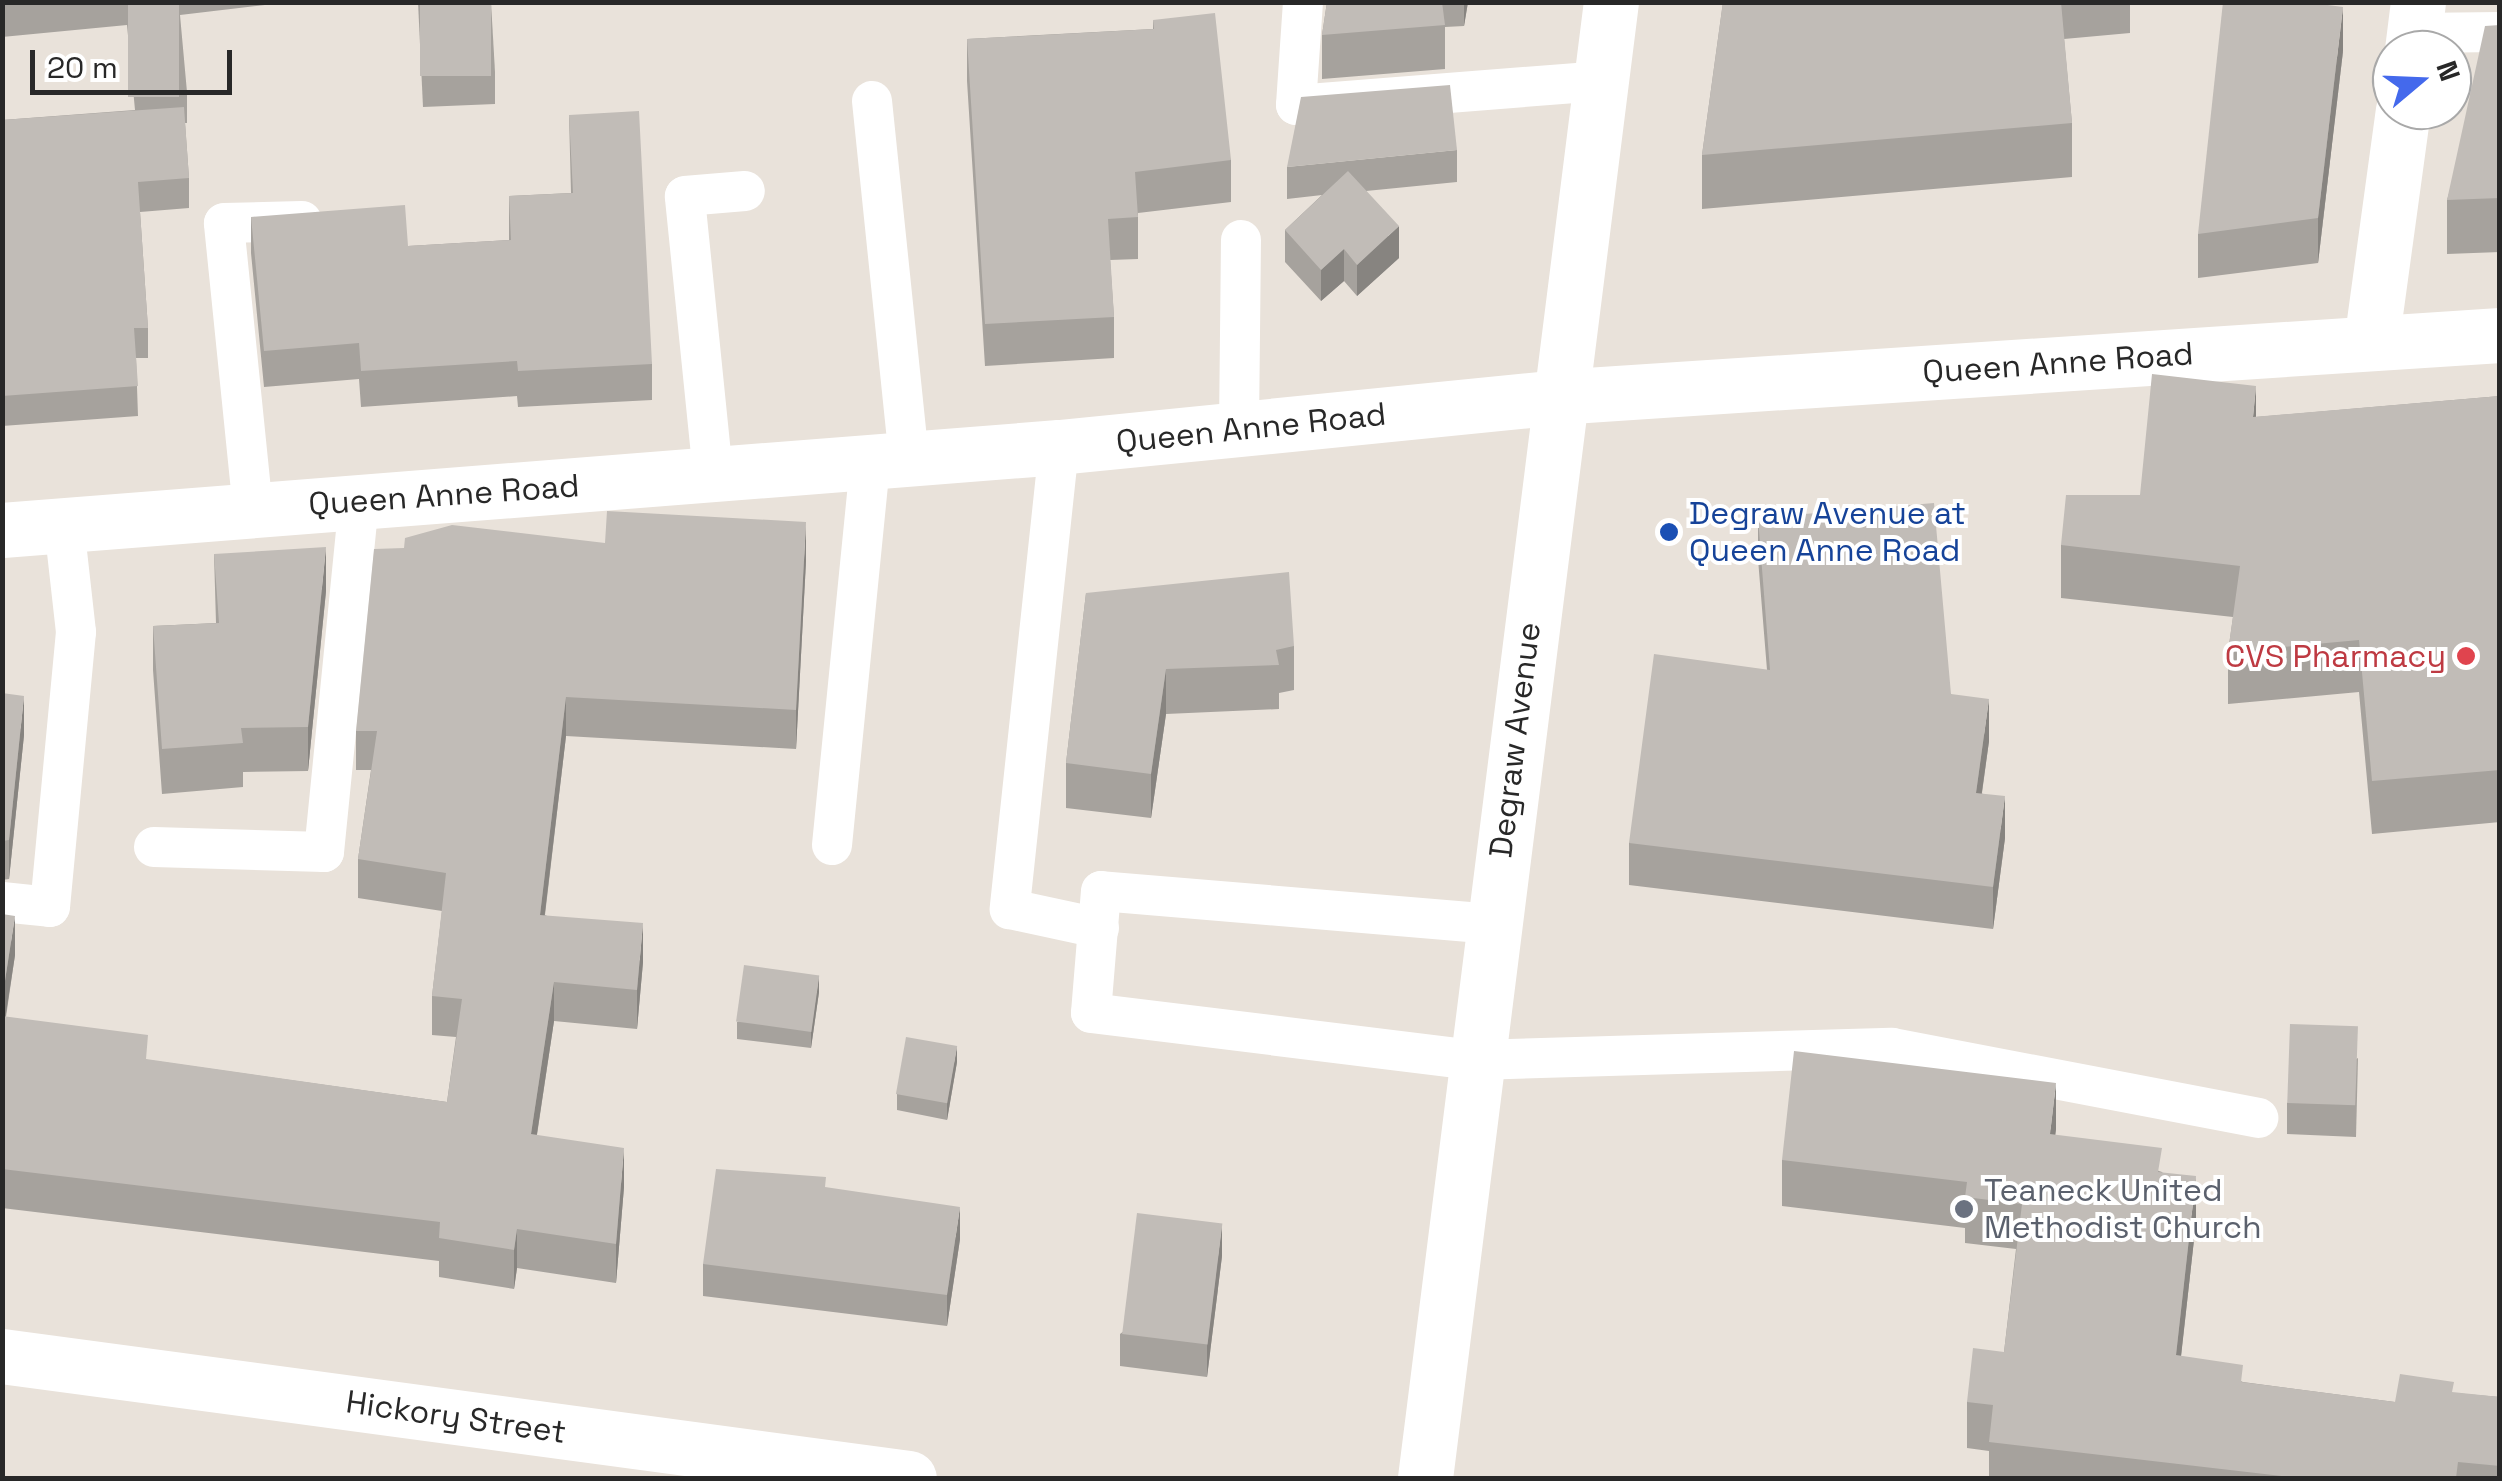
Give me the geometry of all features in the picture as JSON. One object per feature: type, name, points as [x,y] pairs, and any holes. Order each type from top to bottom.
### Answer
[{"type":"street","name":"Degraw Avenue","points":[[1425,1478],[1556,397],[1611,2]]},
{"type":"street","points":[[2371,343],[2401,130]]},
{"type":"street","name":"Queen Anne Road","points":[[2,530],[1059,447],[1556,397],[2500,335]]},
{"type":"street","name":"Hickory Street","points":[[2,1356],[910,1478]]},
{"type":"lane","points":[[1303,2],[1296,104],[1600,81]]},
{"type":"lane","points":[[2415,29],[2500,32]]},
{"type":"lane","points":[[832,845],[889,460],[872,101]]},
{"type":"lane","points":[[713,474],[685,196],[745,192]]},
{"type":"lane","points":[[253,510],[224,223],[308,220]]},
{"type":"lane","points":[[1239,429],[1240,240]]},
{"type":"lane","points":[[1059,447],[1010,909],[1098,928]]},
{"type":"lane","points":[[154,848],[324,852],[359,502]]},
{"type":"lane","points":[[2,902],[50,907],[76,632],[64,525]]},
{"type":"lane","points":[[1493,924],[1101,891],[1091,1013],[1476,1060],[1892,1048],[2258,1118]]},
{"type":"building","points":[[128,2],[179,2],[179,97],[128,97]]},
{"type":"building","points":[[420,2],[491,2],[491,76],[420,76]]},
{"type":"building","points":[[1327,2],[1442,2],[1445,25],[1322,35]]},
{"type":"building","points":[[1723,2],[2061,2],[2072,123],[1702,155]]},
{"type":"building","points":[[2223,2],[2305,2],[2343,7],[2318,218],[2198,234]]},
{"type":"building","points":[[1215,13],[1231,160],[1135,172],[1138,217],[1108,219],[1114,317],[985,324],[967,39],[1154,29],[1153,20]]},
{"type":"building","points":[[2500,25],[2500,198],[2447,200],[2462,130],[2472,130],[2472,86],[2485,26]]},
{"type":"building","points":[[1450,85],[1457,150],[1287,167],[1301,97]]},
{"type":"building","points":[[184,107],[189,178],[138,182],[148,328],[134,328],[138,386],[2,396],[2,120]]},
{"type":"building","points":[[639,111],[652,364],[518,371],[517,361],[361,371],[359,343],[264,351],[251,217],[405,205],[408,246],[511,240],[509,196],[573,193],[569,115]]},
{"type":"building","points":[[1348,171],[1399,226],[1357,265],[1344,249],[1321,270],[1285,230]]},
{"type":"building","points":[[2152,374],[2256,386],[2253,417],[2500,396],[2500,770],[2372,781],[2359,640],[2228,652],[2240,566],[2061,545],[2066,495],[2140,495]]},
{"type":"building","points":[[1934,503],[1951,694],[1989,699],[1976,793],[2005,796],[1993,887],[1629,843],[1654,654],[1770,670],[1758,518]]},
{"type":"building","points":[[607,511],[806,522],[796,710],[566,697],[540,915],[643,923],[637,990],[554,982],[531,1134],[624,1148],[616,1244],[517,1229],[514,1250],[439,1238],[440,1222],[2,1169],[2,1016],[148,1035],[146,1059],[447,1102],[462,999],[432,996],[446,873],[358,859],[377,731],[356,731],[374,549],[404,548],[405,538],[452,525],[605,543]]},
{"type":"building","points":[[326,547],[308,727],[241,728],[243,743],[162,749],[153,626],[219,623],[214,554]]},
{"type":"building","points":[[1289,572],[1294,646],[1276,650],[1279,665],[1166,669],[1151,774],[1066,763],[1086,593]]},
{"type":"building","points":[[2,693],[24,696],[9,840],[2,841]]},
{"type":"building","points":[[2,914],[15,916],[2,1000]]},
{"type":"building","points":[[744,965],[819,976],[811,1032],[736,1021]]},
{"type":"building","points":[[2290,1024],[2358,1026],[2355,1105],[2287,1103]]},
{"type":"building","points":[[906,1037],[957,1046],[947,1103],[896,1094]]},
{"type":"building","points":[[1794,1051],[2056,1083],[2050,1134],[2162,1148],[2158,1172],[2196,1176],[2176,1355],[2243,1365],[2241,1382],[2395,1402],[2400,1374],[2454,1382],[2452,1392],[2500,1397],[2500,1466],[2458,1462],[2456,1478],[2299,1478],[1989,1442],[1993,1405],[1967,1402],[1973,1348],[2004,1352],[2022,1204],[1965,1197],[1967,1182],[1782,1160]]},
{"type":"building","points":[[716,1169],[826,1177],[825,1187],[960,1207],[947,1295],[703,1264]]},
{"type":"building","points":[[1137,1213],[1222,1223],[1207,1345],[1122,1334]]},
{"type":"place","name":"Degraw Avenue at Queen Anne Road","points":[[1669,532]]},
{"type":"place","name":"CVS Pharmacy","points":[[2466,656]]},
{"type":"place","name":"Teaneck United Methodist Church","points":[[1964,1209]]}]
